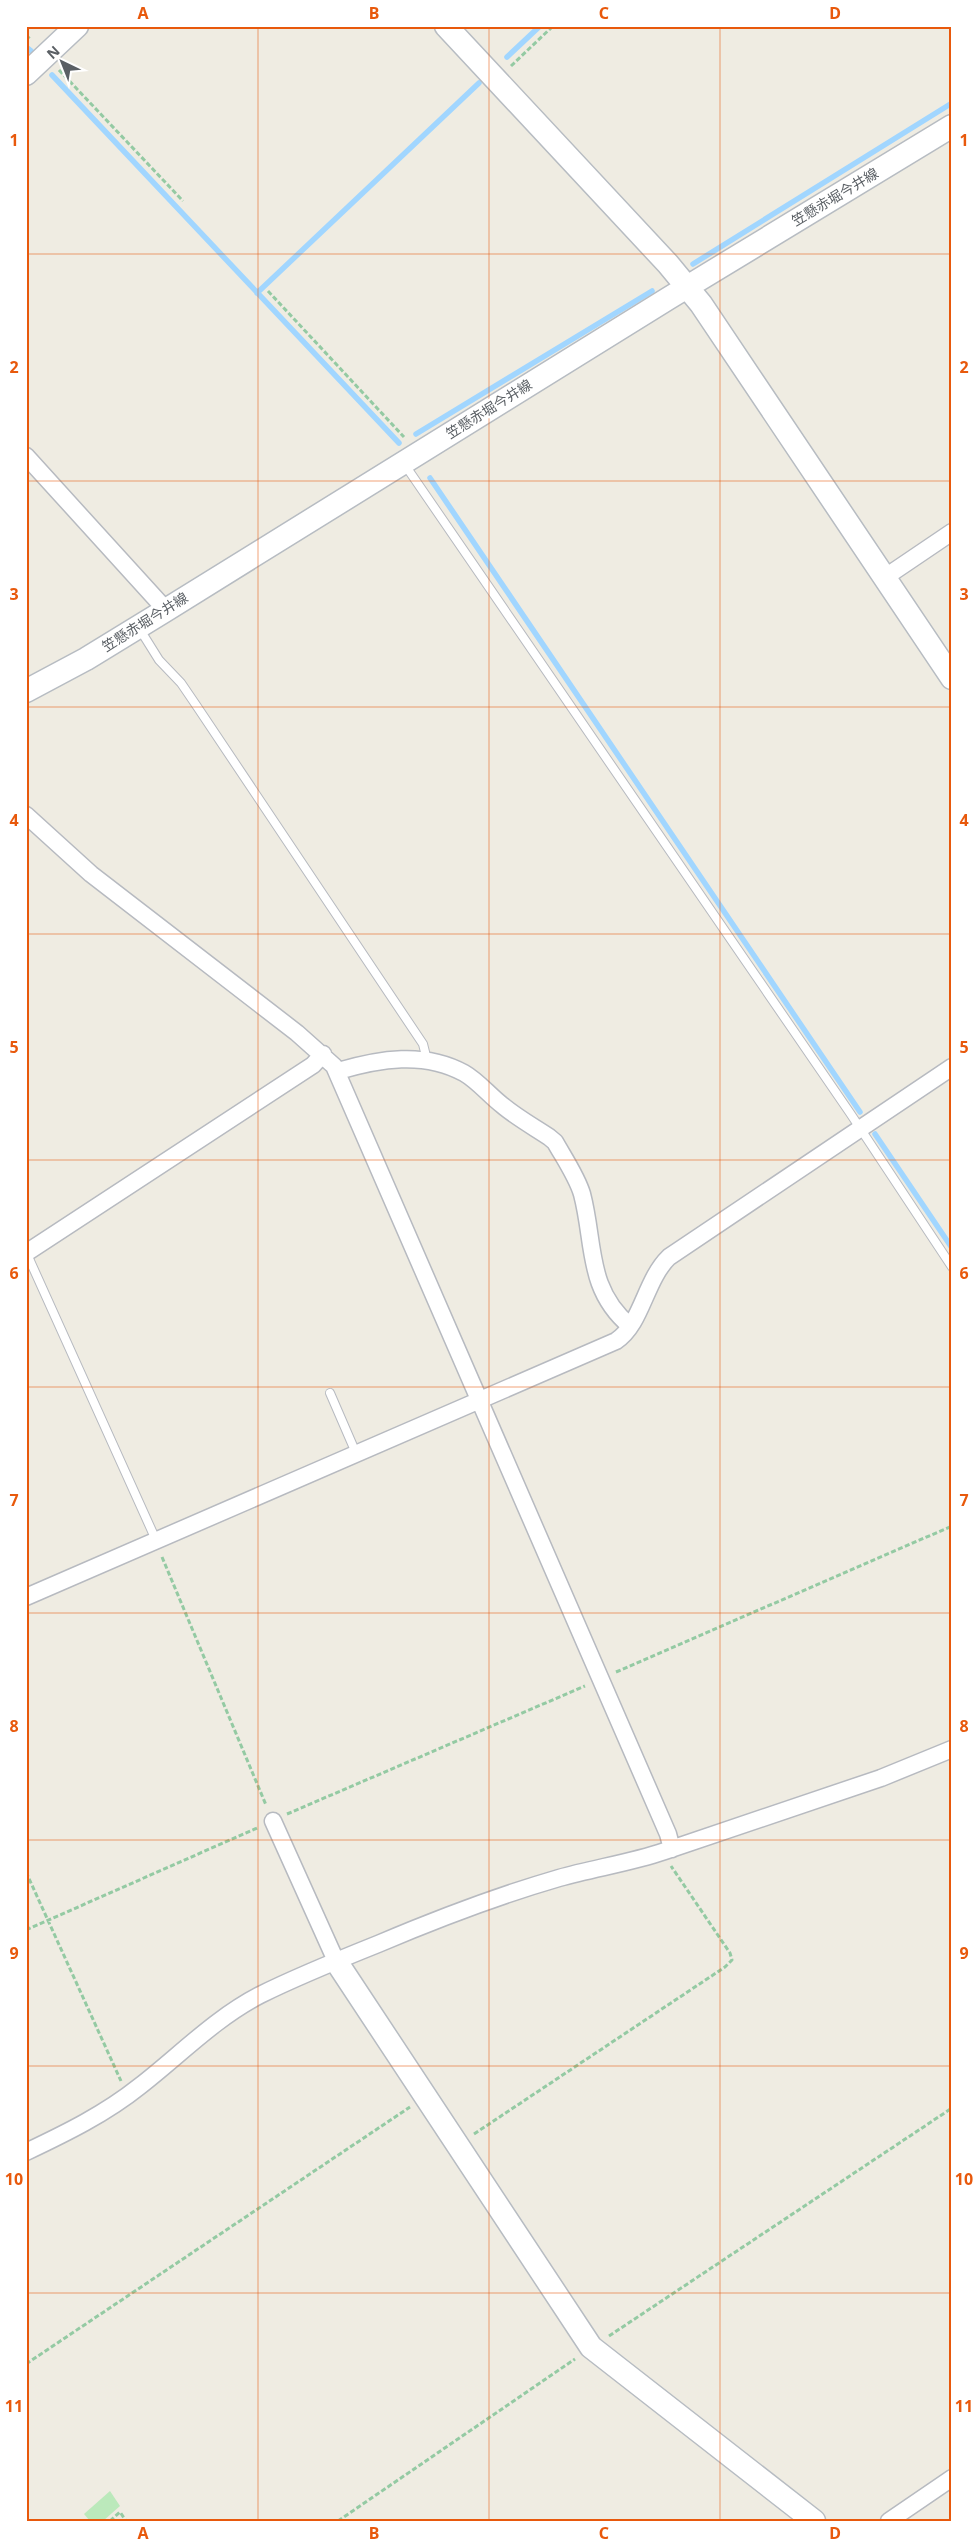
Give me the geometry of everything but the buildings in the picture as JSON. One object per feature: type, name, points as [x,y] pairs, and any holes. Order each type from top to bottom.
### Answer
[{"type":"street","points":[[26,74],[77,26]]},
{"type":"street","points":[[446,26],[668,264],[687,287],[952,678]]},
{"type":"street","name":"笠懸赤堀今井線","points":[[26,691],[80,662],[166,610],[687,287],[952,126]]},
{"type":"street","points":[[26,456],[166,610]]},
{"type":"street","points":[[884,578],[952,532]]},
{"type":"street","points":[[26,815],[91,874],[323,1054],[338,1071],[602,1678],[668,1834],[668,1850]]},
{"type":"street","points":[[26,1253],[312,1065],[323,1054]]},
{"type":"street","points":[[338,1071],[389,1060],[427,1060],[465,1074],[502,1106],[555,1142],[582,1193],[596,1278],[618,1316],[630,1326]]},
{"type":"street","points":[[26,1597],[616,1341],[626,1333],[658,1270],[669,1258],[952,1067]]},
{"type":"street","points":[[26,2152],[86,2123],[129,2095],[215,2023],[259,1996],[336,1961],[434,1920],[558,1879],[634,1861],[668,1850],[881,1778],[952,1749]]},
{"type":"street","points":[[273,1821],[327,1946],[336,1961],[591,2348],[814,2521]]},
{"type":"street","points":[[890,2521],[952,2478]]},
{"type":"lane","points":[[410,458],[424,490],[952,1266]]},
{"type":"lane","points":[[138,626],[159,660],[181,683],[254,790],[423,1044],[427,1060]]},
{"type":"lane","points":[[26,1253],[156,1540]]},
{"type":"lane","points":[[330,1393],[356,1453]]},
{"type":"path","points":[[496,80],[553,26]]},
{"type":"path","points":[[26,35],[182,201]]},
{"type":"path","points":[[268,291],[412,446],[410,458]]},
{"type":"path","points":[[26,1930],[952,1526]]},
{"type":"path","points":[[156,1540],[273,1821]]},
{"type":"path","points":[[458,2146],[732,1960],[730,1953],[672,1868],[668,1850]]},
{"type":"path","points":[[26,1872],[129,2095]]},
{"type":"path","points":[[26,2364],[425,2096]]},
{"type":"path","points":[[338,2521],[591,2348],[952,2108]]},
{"type":"path","points":[[110,2521],[120,2512],[126,2521]]},
{"type":"green space","points":[[110,2491],[120,2506],[103,2521],[90,2521],[84,2514]]},
{"type":"waterway","points":[[507,57],[540,26]]},
{"type":"waterway","points":[[26,47],[31,51]]},
{"type":"waterway","points":[[52,75],[399,443]]},
{"type":"waterway","points":[[257,293],[479,83]]},
{"type":"waterway","points":[[693,264],[952,103]]},
{"type":"waterway","points":[[416,434],[652,291]]},
{"type":"waterway","points":[[430,478],[860,1112]]},
{"type":"waterway","points":[[875,1134],[952,1248]]}]
